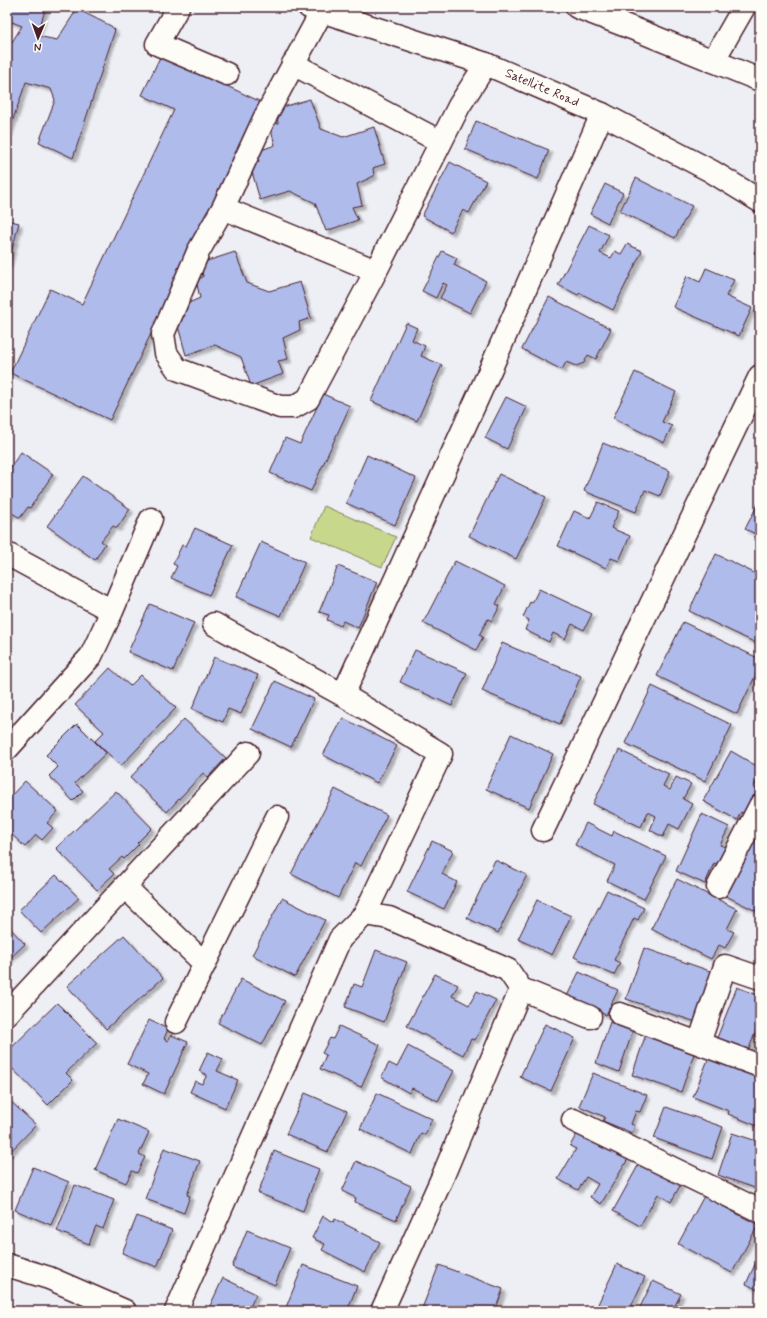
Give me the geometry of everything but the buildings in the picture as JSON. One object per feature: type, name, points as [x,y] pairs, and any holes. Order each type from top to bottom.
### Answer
[{"type":"street","points":[[178,7],[157,44],[227,74]]},
{"type":"street","points":[[577,7],[760,80]]},
{"type":"street","points":[[713,61],[744,7]]},
{"type":"street","points":[[316,9],[293,64],[264,119],[223,208],[198,252],[163,334],[166,353],[177,369],[280,407],[294,407],[308,399],[376,271],[459,106],[486,64]]},
{"type":"street","name":"Satellite Road","points":[[316,9],[486,64],[602,114],[711,171],[760,201]]},
{"type":"street","points":[[293,64],[441,142]]},
{"type":"street","points":[[343,695],[491,368],[602,114]]},
{"type":"street","points":[[223,208],[376,271]]},
{"type":"street","points":[[543,830],[760,376]]},
{"type":"street","points":[[7,749],[91,656],[151,519]]},
{"type":"street","points":[[7,554],[112,611]]},
{"type":"street","points":[[176,1311],[340,939],[364,914],[441,754],[343,695],[214,624]]},
{"type":"street","points":[[7,1014],[248,753]]},
{"type":"street","points":[[718,887],[758,813]]},
{"type":"street","points":[[176,1022],[278,817]]},
{"type":"street","points":[[124,887],[205,964]]},
{"type":"street","points":[[364,914],[388,918],[508,970],[521,988],[590,1018]]},
{"type":"street","points":[[699,1043],[725,966],[760,978]]},
{"type":"street","points":[[382,1311],[443,1176],[521,988]]},
{"type":"street","points":[[620,1014],[760,1066]]},
{"type":"street","points":[[573,1120],[760,1211]]},
{"type":"street","points":[[7,1265],[49,1278],[125,1311]]},
{"type":"green space","points":[[324,506],[396,537],[382,567],[311,537]]}]
